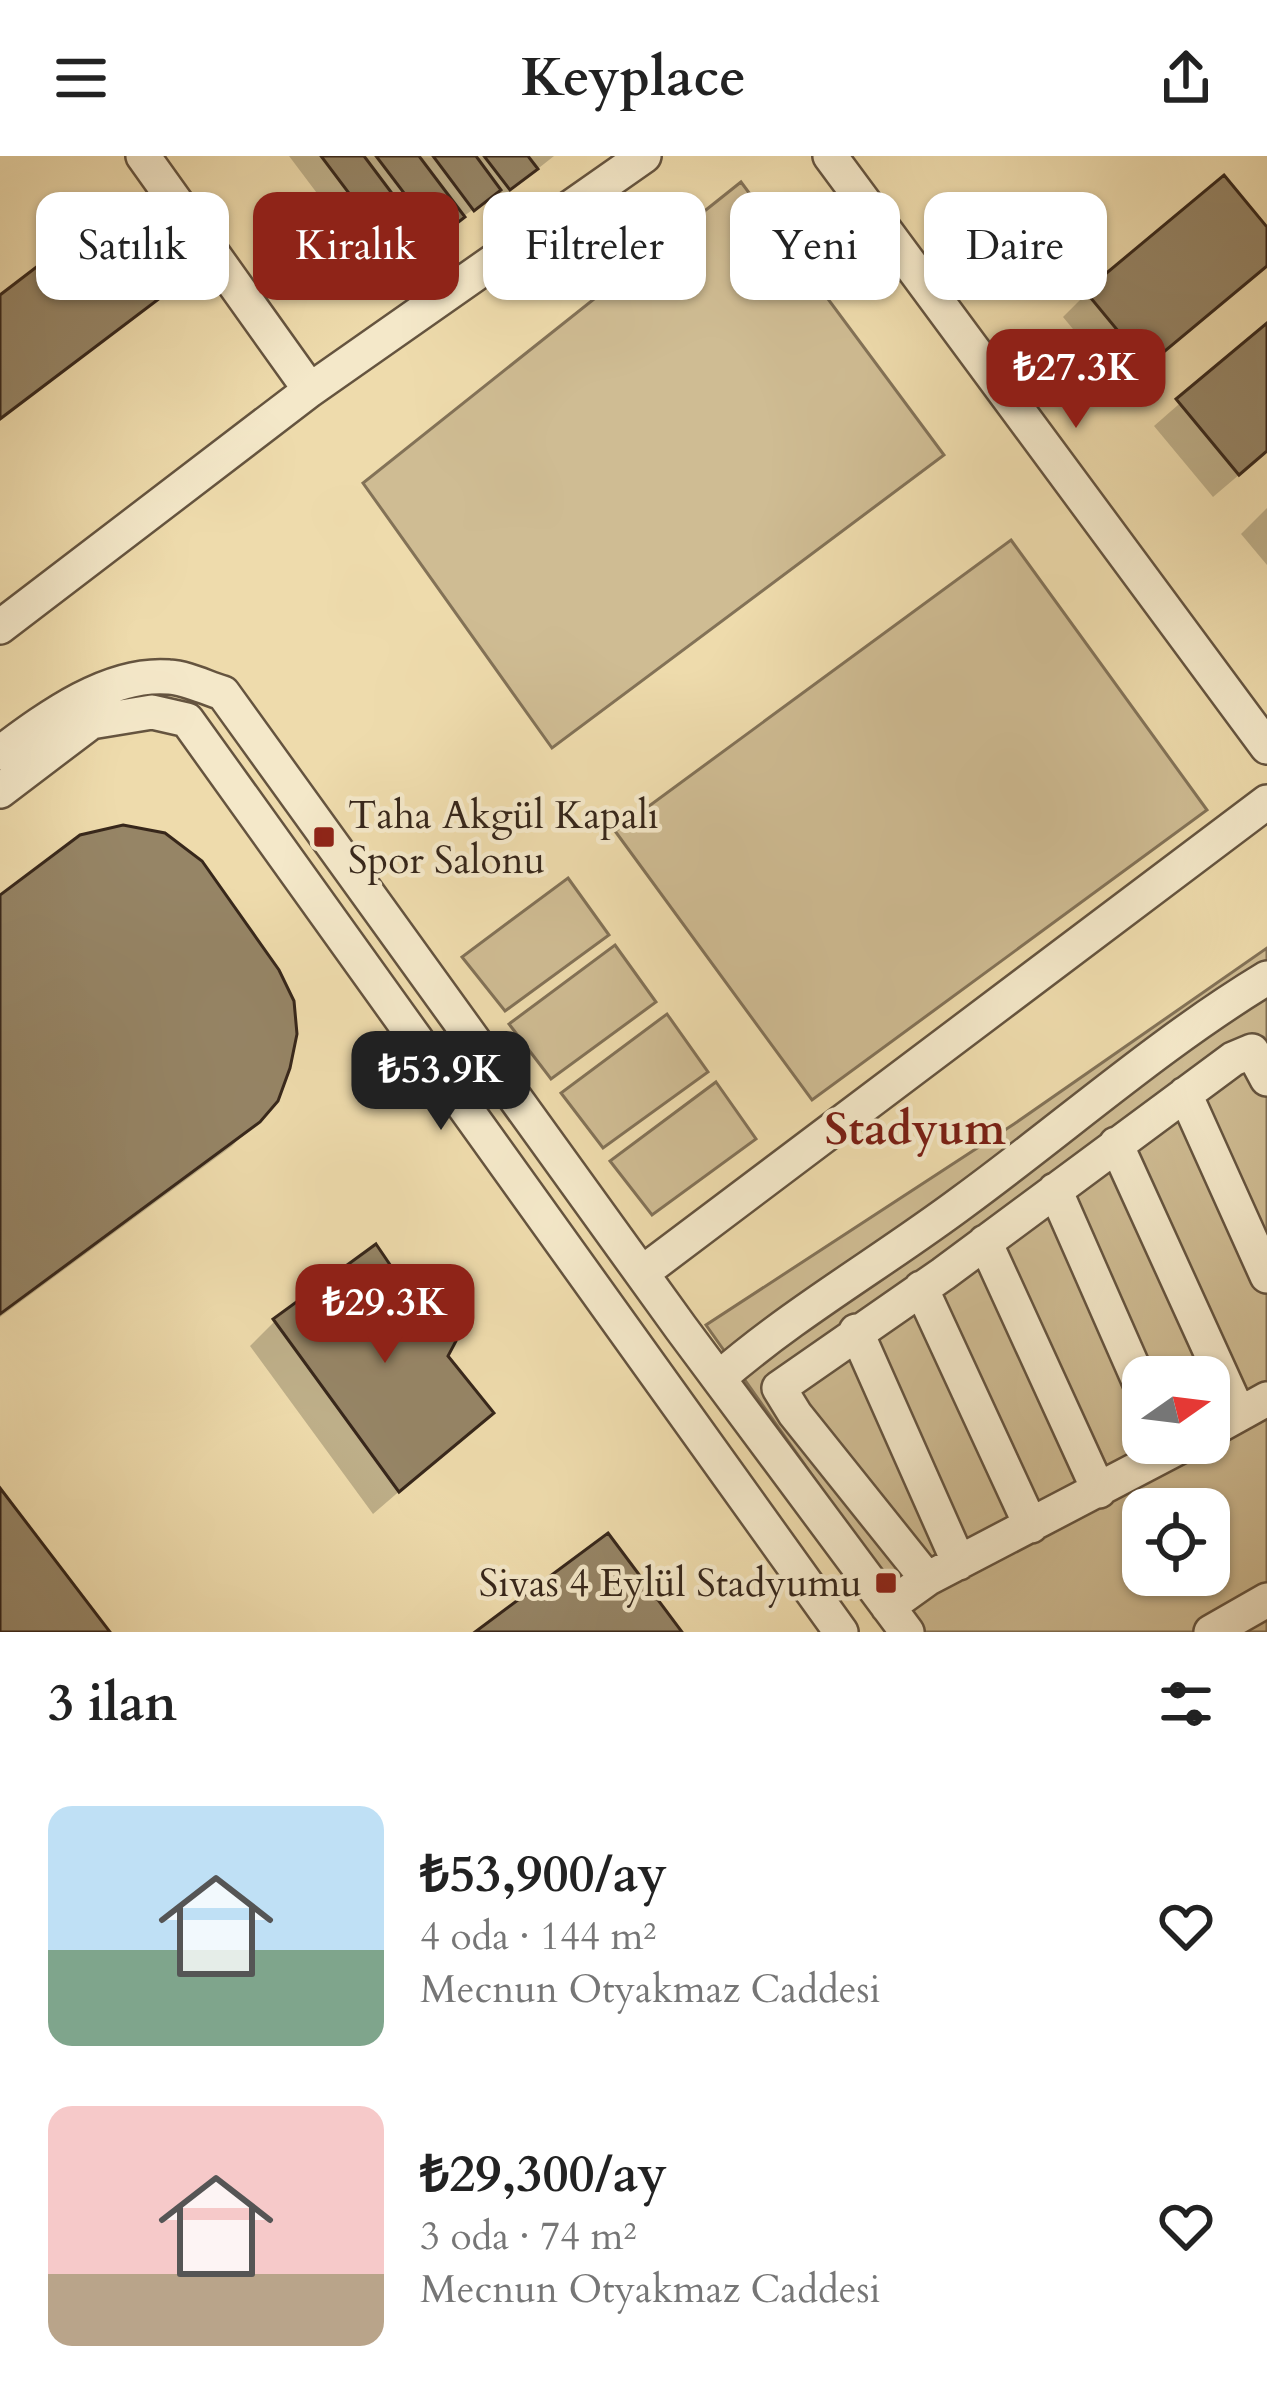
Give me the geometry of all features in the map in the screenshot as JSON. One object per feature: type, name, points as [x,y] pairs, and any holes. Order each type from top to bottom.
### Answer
[{"type":"street","points":[[0,627],[310,390],[644,156]]},
{"type":"street","points":[[830,156],[1267,747]]},
{"type":"street","points":[[154,160],[310,390]]},
{"type":"street","points":[[0,753],[46,719],[130,679],[172,676],[224,694],[897,1619],[927,1579],[1145,1464]]},
{"type":"street","points":[[0,791],[91,722],[152,712],[187,720],[841,1632]]},
{"type":"street","points":[[642,1273],[1267,802]]},
{"type":"street","points":[[719,1378],[1267,977]]},
{"type":"street","points":[[927,1579],[779,1388],[1233,1059],[1252,1051],[1267,1079]]},
{"type":"street","points":[[1185,1094],[1267,1276]]},
{"type":"street","points":[[1116,1144],[1253,1406]]},
{"type":"street","points":[[1055,1190],[1128,1356]]},
{"type":"street","points":[[986,1242],[1099,1491]]},
{"type":"street","points":[[921,1288],[1031,1526]]},
{"type":"street","points":[[856,1331],[959,1563]]},
{"type":"street","points":[[1229,1627],[1267,1600]]},
{"type":"shaded area","points":[[741,182],[748,192],[730,192],[730,300],[829,300],[944,455],[552,748],[363,483],[593,300],[706,300],[706,210]]},
{"type":"shaded area","points":[[1011,540],[1207,810],[812,1100],[615,831]]},
{"type":"shaded area","points":[[568,878],[609,935],[505,1011],[462,957]]},
{"type":"shaded area","points":[[615,945],[656,1002],[551,1079],[509,1024]]},
{"type":"shaded area","points":[[1267,948],[1267,1632],[923,1632],[706,1325],[1014,1124]]},
{"type":"shaded area","points":[[667,1014],[708,1072],[603,1148],[561,1093]]},
{"type":"shaded area","points":[[716,1082],[756,1139],[652,1215],[610,1161]]},
{"type":"building","points":[[321,156],[364,156],[391,192],[348,192]]},
{"type":"building","points":[[376,156],[419,156],[446,192],[403,192]]},
{"type":"building","points":[[433,156],[476,156],[501,190],[483,192],[483,204],[474,211]]},
{"type":"building","points":[[484,156],[528,156],[538,169],[510,190]]},
{"type":"building","points":[[1224,175],[1267,227],[1267,266],[1147,366],[1092,300],[1107,300],[1107,273]]},
{"type":"building","points":[[36,267],[36,300],[157,300],[0,419],[0,295]]},
{"type":"building","points":[[1267,323],[1267,451],[1239,475],[1176,399]]},
{"type":"building","points":[[123,825],[165,833],[202,861],[279,970],[294,1001],[297,1034],[290,1068],[278,1101],[260,1122],[0,1314],[0,895],[80,835]]},
{"type":"building","points":[[376,1244],[418,1306],[434,1309],[447,1321],[456,1341],[448,1356],[494,1413],[399,1492],[273,1319]]},
{"type":"building","points":[[0,1488],[110,1632],[0,1632]]},
{"type":"building","points":[[608,1533],[682,1632],[475,1632]]},
{"type":"place","name":"Taha Akgül Kapalı Spor Salonu","points":[[324,837]]},
{"type":"place","name":"Sivas 4 Eylül Stadyumu","points":[[886,1583]]},
{"type":"district","name":"Stadyum","points":[[915,1129]]}]
